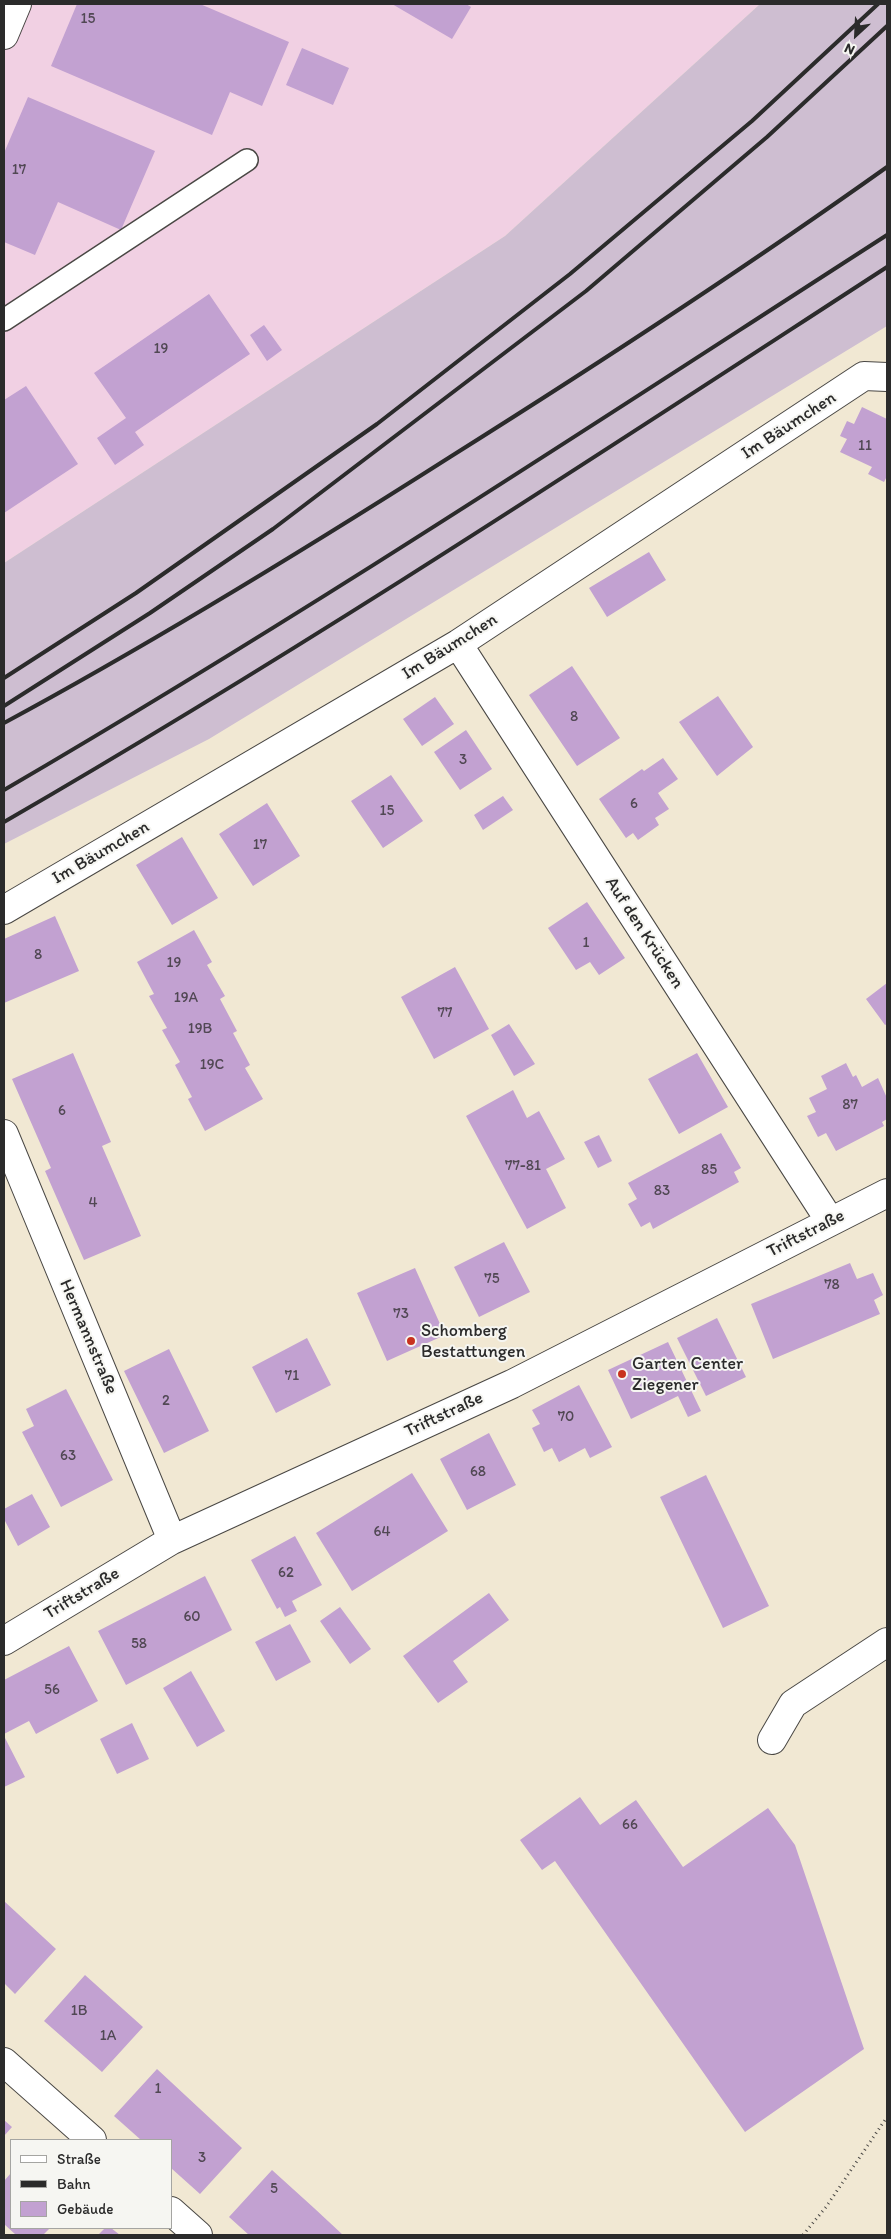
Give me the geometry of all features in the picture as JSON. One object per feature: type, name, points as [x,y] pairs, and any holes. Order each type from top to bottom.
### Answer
[{"type":"street","points":[[4,35],[17,4]]},
{"type":"street","name":"Im Bäumchen","points":[[4,910],[458,644],[864,376],[887,377]]},
{"type":"street","name":"Auf den Krücken","points":[[458,644],[830,1222]]},
{"type":"street","name":"Hermannstraße","points":[[4,1134],[172,1540]]},
{"type":"street","name":"Triftstraße","points":[[4,1641],[172,1540],[512,1384],[887,1192]]},
{"type":"street","points":[[772,1740],[793,1704],[887,1642]]},
{"type":"street","points":[[4,2062],[91,2139]]},
{"type":"street","points":[[172,2212],[198,2235]]},
{"type":"lane","points":[[4,320],[246,160]]},
{"type":"path","points":[[802,2235],[826,2207],[887,2117]]},
{"type":"shaded area","points":[[4,4],[760,4],[505,236],[4,563]]},
{"type":"shaded area","points":[[760,4],[887,4],[887,326],[209,739],[4,844],[4,563],[505,236]]},
{"type":"building","points":[[77,4],[200,4],[289,42],[262,106],[230,92],[212,135],[51,66]]},
{"type":"building","points":[[392,4],[466,4],[471,7],[452,39]]},
{"type":"building","points":[[302,48],[349,68],[333,105],[286,85]]},
{"type":"building","points":[[28,97],[155,151],[121,230],[58,202],[35,255],[4,242],[4,153]]},
{"type":"building","points":[[209,294],[250,354],[135,432],[144,445],[115,465],[97,438],[126,418],[94,373]]},
{"type":"building","points":[[264,325],[282,350],[267,361],[250,335]]},
{"type":"building","points":[[26,386],[78,464],[4,513],[4,400]]},
{"type":"building","points":[[862,407],[887,419],[887,476],[884,482],[868,474],[872,467],[840,452],[847,439],[840,436],[847,421],[854,424]]},
{"type":"building","points":[[649,552],[666,580],[607,617],[589,588]]},
{"type":"building","points":[[572,666],[620,738],[577,766],[529,695]]},
{"type":"building","points":[[718,696],[753,747],[717,776],[679,722]]},
{"type":"building","points":[[435,697],[454,724],[422,746],[403,719]]},
{"type":"building","points":[[466,730],[492,769],[460,790],[434,752]]},
{"type":"building","points":[[663,758],[678,779],[658,793],[669,809],[655,818],[659,825],[638,840],[633,833],[626,838],[599,799],[642,769],[644,771]]},
{"type":"building","points":[[391,775],[423,821],[383,848],[351,801]]},
{"type":"building","points":[[503,796],[513,810],[483,830],[474,815]]},
{"type":"building","points":[[267,803],[300,856],[253,886],[219,834]]},
{"type":"building","points":[[182,837],[218,898],[172,925],[136,865]]},
{"type":"building","points":[[587,902],[625,958],[599,975],[590,962],[576,970],[548,928]]},
{"type":"building","points":[[55,916],[79,971],[4,1003],[4,939]]},
{"type":"building","points":[[194,930],[212,962],[207,965],[225,996],[220,999],[237,1031],[233,1033],[250,1065],[245,1068],[263,1099],[205,1131],[188,1099],[192,1097],[175,1065],[180,1062],[162,1030],[167,1028],[149,996],[154,994],[137,962]]},
{"type":"building","points":[[455,967],[489,1029],[434,1059],[401,997]]},
{"type":"building","points":[[887,983],[887,1024],[885,1025],[866,999]]},
{"type":"building","points":[[509,1024],[535,1064],[514,1076],[491,1035]]},
{"type":"building","points":[[73,1053],[111,1142],[102,1146],[141,1236],[84,1260],[45,1171],[51,1168],[12,1079]]},
{"type":"building","points":[[697,1053],[728,1107],[679,1134],[648,1079]]},
{"type":"building","points":[[846,1063],[853,1077],[856,1075],[862,1087],[878,1078],[887,1098],[887,1119],[882,1122],[884,1126],[836,1151],[826,1133],[818,1137],[807,1116],[816,1112],[809,1098],[827,1089],[821,1076]]},
{"type":"building","points":[[513,1090],[527,1118],[539,1111],[565,1159],[546,1169],[566,1208],[527,1229],[466,1116]]},
{"type":"building","points":[[721,1133],[741,1168],[734,1172],[739,1182],[653,1229],[650,1222],[641,1227],[628,1204],[637,1199],[628,1183]]},
{"type":"building","points":[[599,1135],[612,1161],[598,1168],[584,1142]]},
{"type":"building","points":[[504,1242],[530,1292],[479,1317],[454,1267]]},
{"type":"building","points":[[850,1263],[857,1279],[873,1273],[883,1295],[874,1300],[880,1314],[773,1359],[751,1304]]},
{"type":"building","points":[[415,1268],[445,1335],[387,1361],[357,1293]]},
{"type":"building","points":[[717,1318],[746,1377],[706,1396],[677,1338]]},
{"type":"building","points":[[307,1338],[331,1385],[276,1413],[252,1367]]},
{"type":"building","points":[[668,1342],[701,1411],[688,1417],[678,1396],[631,1419],[608,1370]]},
{"type":"building","points":[[169,1349],[209,1431],[164,1453],[124,1371]]},
{"type":"building","points":[[579,1385],[612,1447],[590,1458],[585,1448],[559,1462],[552,1448],[544,1452],[532,1428],[540,1424],[532,1410]]},
{"type":"building","points":[[66,1389],[113,1480],[61,1507],[22,1432],[34,1426],[26,1409]]},
{"type":"building","points":[[489,1433],[516,1485],[467,1510],[440,1459]]},
{"type":"building","points":[[412,1473],[448,1531],[352,1591],[316,1533]]},
{"type":"building","points":[[706,1475],[769,1606],[723,1628],[660,1497]]},
{"type":"building","points":[[32,1494],[50,1527],[18,1546],[4,1519],[4,1509]]},
{"type":"building","points":[[295,1536],[322,1585],[292,1601],[297,1611],[285,1617],[280,1607],[277,1609],[251,1560]]},
{"type":"building","points":[[205,1576],[232,1630],[126,1685],[98,1631]]},
{"type":"building","points":[[489,1593],[509,1620],[453,1661],[468,1682],[438,1703],[403,1656]]},
{"type":"building","points":[[340,1607],[371,1649],[350,1664],[320,1621]]},
{"type":"building","points":[[290,1624],[311,1662],[276,1681],[255,1642]]},
{"type":"building","points":[[69,1646],[98,1701],[36,1734],[29,1721],[4,1734],[4,1680]]},
{"type":"building","points":[[191,1671],[225,1731],[197,1747],[163,1688]]},
{"type":"building","points":[[132,1723],[149,1759],[117,1774],[100,1739]]},
{"type":"building","points":[[4,1736],[25,1777],[4,1787]]},
{"type":"building","points":[[580,1797],[600,1825],[636,1800],[683,1867],[768,1808],[795,1845],[864,2049],[745,2132],[555,1861],[542,1870],[520,1840]]},
{"type":"building","points":[[4,1901],[56,1949],[15,1994],[4,1983]]},
{"type":"building","points":[[85,1975],[143,2027],[102,2072],[44,2021]]},
{"type":"building","points":[[157,2069],[242,2148],[200,2194],[172,2169],[172,2139],[140,2139],[114,2116]]},
{"type":"building","points":[[4,2120],[12,2127],[4,2136]]},
{"type":"building","points":[[272,2170],[343,2235],[249,2235],[229,2217]]},
{"type":"building","points":[[10,2174],[10,2229],[49,2229],[43,2235],[16,2235],[4,2224],[4,2181]]},
{"type":"building","points":[[104,2229],[112,2229],[120,2235],[98,2235]]},
{"type":"railway","points":[[4,678],[136,593],[377,424],[570,274],[752,121],[878,4]]},
{"type":"railway","points":[[4,706],[150,613],[273,529],[586,291],[767,137],[887,26]]},
{"type":"railway","points":[[4,723],[173,627],[395,492],[671,315],[887,167]]},
{"type":"railway","points":[[4,790],[116,724],[338,587],[887,235]]},
{"type":"railway","points":[[4,822],[339,620],[887,267]]},
{"type":"place","name":"Schomberg Bestattungen","points":[[411,1341]]},
{"type":"place","name":"Garten Center Ziegener","points":[[622,1374]]}]
